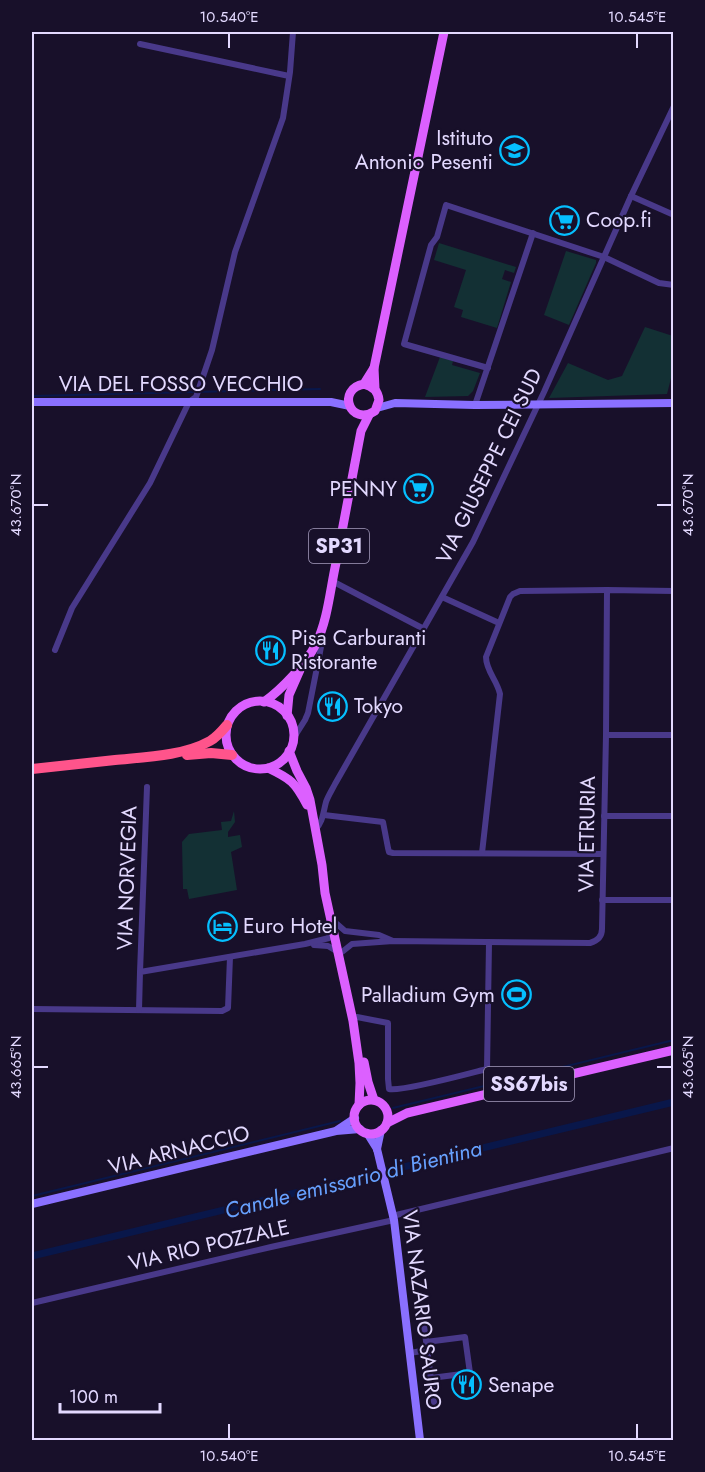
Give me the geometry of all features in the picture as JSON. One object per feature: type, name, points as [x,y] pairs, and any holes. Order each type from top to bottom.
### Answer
[{"type":"highway","points":[[32,769],[170,753],[209,741],[220,734],[227,725]]},
{"type":"highway","points":[[32,774],[115,766],[196,754],[232,755]]},
{"type":"main road","name":"SP31","points":[[227,725],[239,709],[248,704],[264,702],[277,692],[307,658],[321,630],[361,431],[379,400],[374,368],[444,32]]},
{"type":"main road","name":"SP31","points":[[350,393],[356,387],[364,384],[374,368]]},
{"type":"main road","points":[[364,384],[395,403]]},
{"type":"main road","points":[[350,393],[348,398],[353,411],[365,415],[395,403],[537,405],[674,403]]},
{"type":"main road","name":"VIA DEL FOSSO VECCHIO","points":[[330,402],[350,393]]},
{"type":"main road","name":"VIA DEL FOSSO VECCHIO","points":[[32,402],[192,400],[330,402],[350,406]]},
{"type":"main road","name":"SP31","points":[[358,414],[361,431]]},
{"type":"main road","points":[[287,716],[289,694],[307,658]]},
{"type":"main road","points":[[227,725],[226,741],[232,755],[240,762],[259,769],[278,763],[289,751],[293,739],[292,729],[287,716],[277,706],[264,702]]},
{"type":"main road","points":[[289,751],[308,793],[322,865],[337,924],[357,1045],[360,1083],[359,1105],[355,1118],[356,1123],[364,1131]]},
{"type":"main road","points":[[268,768],[292,782],[311,813]]},
{"type":"main road","points":[[322,865],[322,879],[357,1017],[368,1082],[374,1100]]},
{"type":"main road","name":"SS67bis","points":[[387,1112],[407,1113],[674,1050]]},
{"type":"main road","points":[[359,1105],[374,1100],[384,1105],[388,1118],[384,1127]]},
{"type":"main road","name":"SS67bis","points":[[364,1131],[373,1133],[407,1113]]},
{"type":"main road","name":"VIA ARNACCIO","points":[[336,1131],[355,1118]]},
{"type":"main road","name":"VIA NAZARIO SAURO","points":[[378,1151],[384,1127]]},
{"type":"main road","name":"VIA ARNACCIO","points":[[32,1204],[336,1131],[364,1131]]},
{"type":"main road","name":"VIA NAZARIO SAURO","points":[[364,1131],[378,1151],[393,1218],[420,1440]]},
{"type":"street","points":[[55,651],[72,608],[150,483],[200,386],[212,350],[235,252],[284,118],[293,32]]},
{"type":"street","points":[[140,44],[289,76]]},
{"type":"street","name":"VIA GIUSEPPE CEI SUD","points":[[315,830],[320,826],[327,799],[334,784],[473,542],[674,106]]},
{"type":"street","points":[[631,196],[674,215]]},
{"type":"street","points":[[488,368],[404,344],[431,245],[437,237],[446,205],[533,232],[604,257],[659,283],[674,285]]},
{"type":"street","points":[[475,405],[533,232]]},
{"type":"street","points":[[332,581],[424,629]]},
{"type":"street","name":"VIA ETRURIA","points":[[340,952],[352,944],[393,941],[590,943],[601,936],[607,590]]},
{"type":"street","points":[[482,853],[500,694],[487,668],[486,657],[510,597],[516,592],[674,591]]},
{"type":"street","points":[[442,597],[499,623]]},
{"type":"street","points":[[293,739],[308,713],[321,646],[321,630]]},
{"type":"street","points":[[606,735],[674,735]]},
{"type":"street","name":"VIA NORVEGIA","points":[[139,1010],[147,787]]},
{"type":"street","points":[[324,815],[383,822],[389,852],[393,853],[603,854]]},
{"type":"street","points":[[604,816],[674,816]]},
{"type":"street","points":[[602,900],[674,900]]},
{"type":"street","points":[[140,972],[329,938],[328,905]]},
{"type":"street","name":"VIA ETRURIA","points":[[337,924],[345,931],[379,935],[393,941]]},
{"type":"street","points":[[357,1017],[388,1023],[387,1079],[389,1089],[408,1087],[487,1069],[489,942]]},
{"type":"street","points":[[305,944],[328,946],[340,952]]},
{"type":"street","points":[[32,1009],[222,1011],[228,1008],[231,957]]},
{"type":"street","name":"VIA RIO POZZALE","points":[[32,1304],[674,1148]]},
{"type":"street","points":[[423,1318],[434,1402]]},
{"type":"street","points":[[426,1342],[465,1337],[470,1373],[431,1378]]},
{"type":"street","points":[[410,1353],[427,1350]]},
{"type":"green space","points":[[439,243],[516,267],[514,273],[505,270],[502,279],[511,282],[497,328],[461,317],[463,310],[454,307],[466,270],[434,260]]},
{"type":"green space","points":[[566,251],[596,260],[569,325],[544,315]]},
{"type":"green space","points":[[645,327],[673,336],[673,370],[667,394],[549,398],[568,363],[608,380],[622,376]]},
{"type":"green space","points":[[440,357],[453,361],[452,365],[480,373],[473,391],[468,396],[425,397]]},
{"type":"green space","points":[[234,811],[235,822],[228,832],[228,837],[240,835],[242,847],[231,852],[237,890],[189,899],[187,889],[183,889],[182,842],[189,834],[222,830],[221,822],[231,821]]},
{"type":"waterway","points":[[32,396],[320,389]]},
{"type":"waterway","points":[[393,1108],[674,1040]]},
{"type":"waterway","name":"Canale emissario di Bientina","points":[[32,1256],[674,1102]]},
{"type":"waterway","points":[[32,1196],[340,1121]]},
{"type":"place","name":"Istituto Antonio Pesenti","points":[[514,150]]},
{"type":"place","name":"Coop.fi","points":[[565,220]]},
{"type":"place","name":"PENNY","points":[[418,489]]},
{"type":"place","name":"Pisa Carburanti Ristorante","points":[[270,650]]},
{"type":"place","name":"Tokyo","points":[[333,706]]},
{"type":"place","name":"Euro Hotel","points":[[222,926]]},
{"type":"place","name":"Palladium Gym","points":[[516,995]]},
{"type":"place","name":"Senape","points":[[467,1385]]}]
